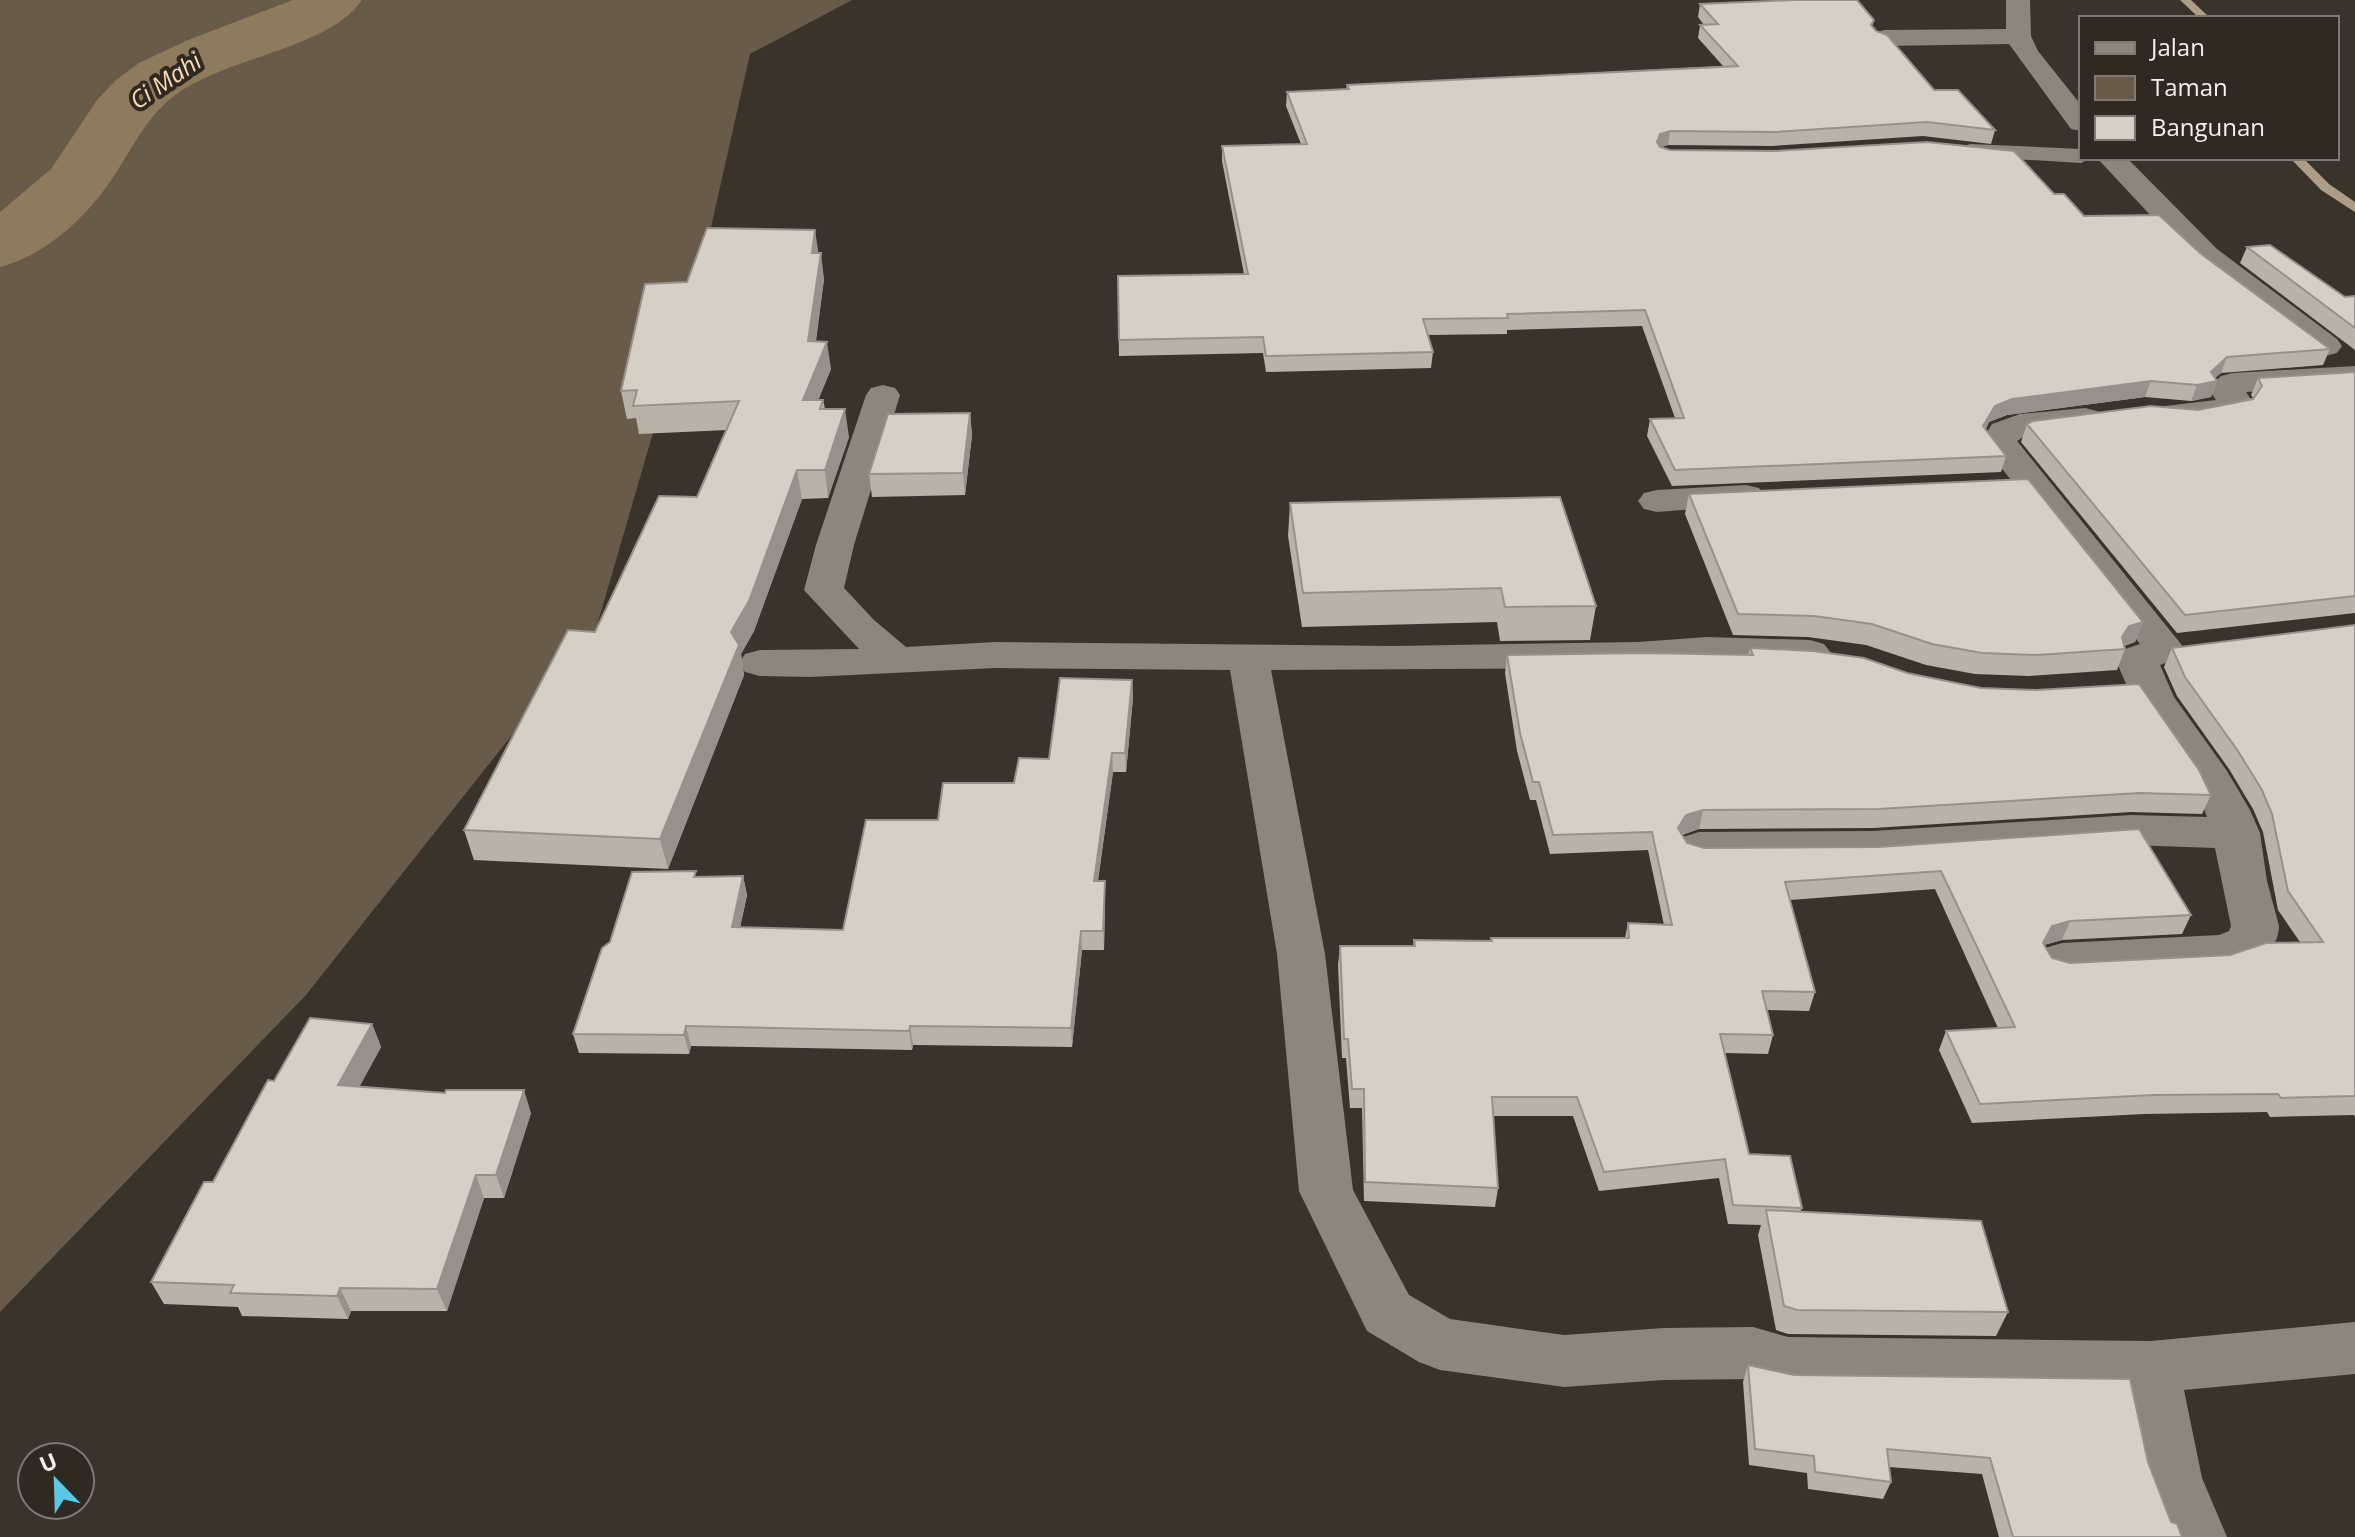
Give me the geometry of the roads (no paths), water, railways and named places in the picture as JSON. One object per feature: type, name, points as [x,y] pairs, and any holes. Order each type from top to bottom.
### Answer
[{"type":"street","points":[[2018,0],[2018,36],[2070,96],[2079,118]]},
{"type":"street","points":[[1884,38],[2018,36]]},
{"type":"street","points":[[2113,160],[2206,256],[2350,363]]},
{"type":"street","points":[[2165,649],[1999,442],[2004,431],[2020,425],[2137,411],[2191,414],[2233,406],[2235,401],[2225,388],[2241,382],[2350,363]]},
{"type":"street","points":[[883,395],[835,545],[824,590],[860,629],[897,660]]},
{"type":"street","points":[[1985,487],[2033,485]]},
{"type":"street","points":[[1657,501],[1774,495]]},
{"type":"street","points":[[2062,961],[2220,953],[2246,946],[2255,937],[2257,926],[2246,893],[2237,833],[2223,799],[2144,685],[2137,659],[2165,649],[2209,645]]},
{"type":"street","points":[[760,663],[1023,654],[1394,659],[1638,655],[1707,649],[1808,653],[1852,659]]},
{"type":"street","points":[[1248,656],[1301,954],[1326,1191],[1388,1313],[1440,1344],[1564,1361],[1664,1354],[1753,1353],[1788,1363],[2150,1367],[2355,1348]]},
{"type":"street","points":[[2101,687],[2144,685]]},
{"type":"street","points":[[1699,848],[1873,847],[2131,830],[2237,833]]},
{"type":"street","points":[[2150,1367],[2171,1478],[2195,1537]]},
{"type":"lane","points":[[1953,149],[1998,155],[2079,156]]},
{"type":"waterway","name":"Ci Mahi","points":[[0,245],[68,191],[119,114],[138,93],[160,76],[209,53],[286,26],[334,0]]},
{"type":"waterway","points":[[2185,0],[2203,16]]},
{"type":"waterway","points":[[2298,160],[2325,187],[2355,208]]}]
